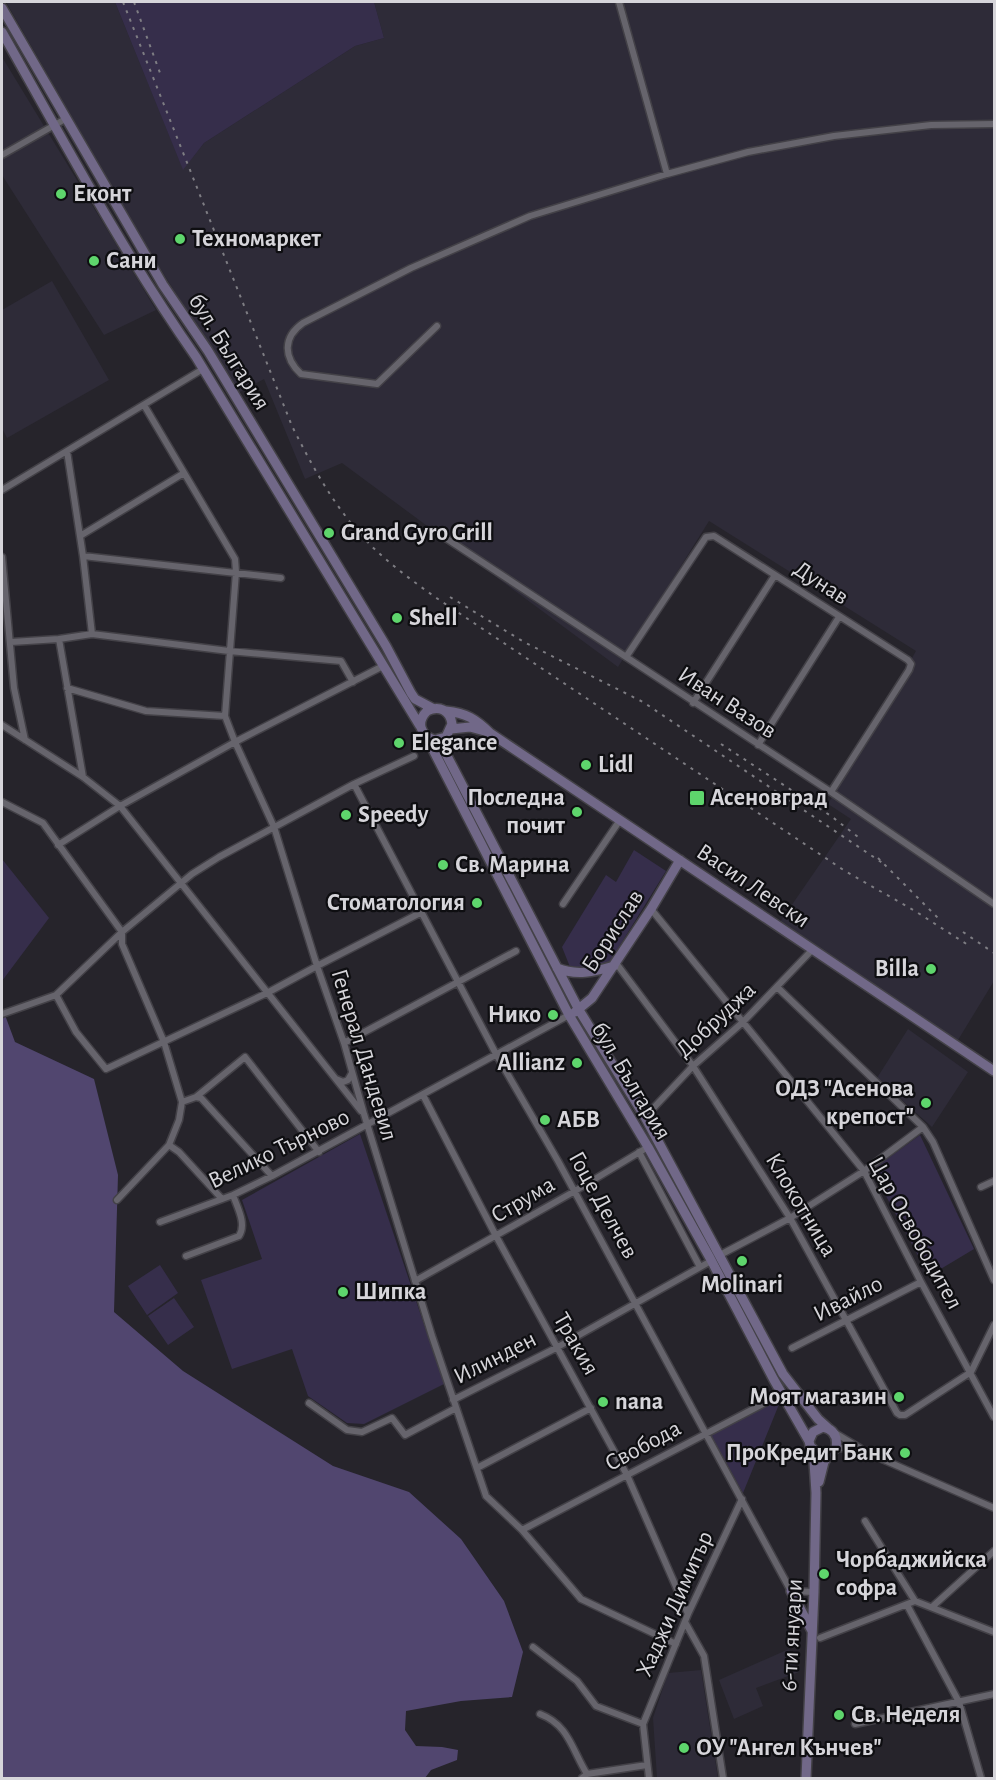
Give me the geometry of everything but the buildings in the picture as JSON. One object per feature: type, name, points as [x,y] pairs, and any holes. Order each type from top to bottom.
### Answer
[{"type":"main road","name":"бул. България","points":[[2,8],[163,285],[208,351],[386,646],[404,683],[415,699],[432,708]]},
{"type":"main road","name":"бул. България","points":[[2,32],[81,175],[168,317],[203,369],[420,726]]},
{"type":"main road","points":[[432,708],[446,711],[452,719],[449,733],[434,740],[426,736],[420,726],[421,717],[432,708]]},
{"type":"main road","name":"Васил Левски","points":[[446,711],[470,716],[478,721],[490,733],[994,1071]]},
{"type":"main road","name":"Васил Левски","points":[[449,733],[470,727],[490,733]]},
{"type":"main road","name":"бул. България","points":[[449,733],[446,754],[579,1010],[645,1117],[783,1374],[830,1430]]},
{"type":"main road","name":"бул. България","points":[[426,736],[569,1015],[648,1147],[810,1444]]},
{"type":"main road","name":"Борислав","points":[[569,1015],[579,1010],[592,998],[651,909],[680,860]]},
{"type":"main road","points":[[557,968],[567,972],[584,973],[615,964]]},
{"type":"main road","points":[[818,1429],[830,1430],[836,1436],[832,1451],[824,1462],[816,1493],[810,1444],[813,1432],[818,1429]]},
{"type":"main road","points":[[810,1444],[818,1454],[832,1451]]},
{"type":"main road","name":"6-ти януари","points":[[806,1779],[816,1635],[814,1592],[816,1493]]},
{"type":"main road","points":[[791,1591],[816,1635]]},
{"type":"street","points":[[619,2],[667,174]]},
{"type":"street","points":[[2,155],[67,118]]},
{"type":"street","points":[[437,326],[376,384],[301,374],[292,366],[288,357],[291,333],[303,323],[411,268],[530,216],[748,152],[834,136],[931,125],[994,124]]},
{"type":"street","points":[[2,490],[203,369]]},
{"type":"street","name":"Генерал Дандевил","points":[[144,405],[236,558],[225,716],[274,827],[317,966],[344,1043],[415,1281],[486,1496],[522,1530],[581,1599],[676,1644]]},
{"type":"street","points":[[66,451],[80,536],[92,634]]},
{"type":"street","points":[[80,536],[184,473]]},
{"type":"street","name":"Иван Вазов","points":[[438,533],[831,792],[994,904]]},
{"type":"street","name":"Дунав","points":[[626,657],[706,537],[710,535],[908,660],[911,664],[831,792]]},
{"type":"street","points":[[82,556],[281,578]]},
{"type":"street","points":[[2,557],[14,688],[25,740]]},
{"type":"street","points":[[693,703],[775,575]]},
{"type":"street","points":[[758,745],[839,617]]},
{"type":"street","points":[[2,640],[59,639],[92,634],[229,651],[341,661],[353,682]]},
{"type":"street","points":[[59,639],[83,777]]},
{"type":"street","points":[[58,845],[120,806],[235,742],[383,666]]},
{"type":"street","points":[[67,688],[146,711],[225,716]]},
{"type":"street","points":[[2,725],[83,777],[120,806],[364,1114]]},
{"type":"street","points":[[2,1014],[56,995],[122,932],[192,874],[219,857],[354,784],[414,756]]},
{"type":"street","name":"Гоце Делчев","points":[[354,784],[496,1054],[575,1191],[791,1591]]},
{"type":"street","points":[[2,802],[43,823],[122,932],[122,944],[164,1042],[182,1102],[180,1120],[169,1145],[117,1200]]},
{"type":"street","points":[[563,904],[620,820]]},
{"type":"street","name":"Цар Освободител","points":[[651,909],[864,1172],[994,1417]]},
{"type":"street","points":[[56,995],[76,1032],[106,1069],[267,993],[422,912]]},
{"type":"street","name":"Добруджа","points":[[645,1117],[693,1066],[743,1022],[813,949]]},
{"type":"street","points":[[344,1043],[516,951]]},
{"type":"street","name":"Клокотница","points":[[615,964],[693,1066],[790,1218],[897,1413],[900,1416],[905,1415],[971,1372]]},
{"type":"street","points":[[777,987],[922,1127],[933,1142],[994,1280]]},
{"type":"street","name":"Велико Търново","points":[[160,1222],[233,1195],[272,1176],[569,1015]]},
{"type":"street","points":[[182,1102],[196,1097],[245,1058],[319,1152]]},
{"type":"street","points":[[335,1078],[343,1082],[348,1080],[352,1073]]},
{"type":"street","name":"Тракия","points":[[423,1095],[496,1236],[627,1475],[688,1614]]},
{"type":"street","points":[[196,1097],[208,1104],[272,1176]]},
{"type":"street","points":[[720,1255],[790,1218],[864,1172],[922,1127]]},
{"type":"street","points":[[169,1145],[180,1152],[222,1199]]},
{"type":"street","name":"Струма","points":[[415,1281],[648,1147]]},
{"type":"street","points":[[639,1152],[700,1267]]},
{"type":"street","points":[[981,1187],[994,1181]]},
{"type":"street","points":[[186,1256],[239,1236],[243,1228],[233,1195]]},
{"type":"street","name":"Илинден","points":[[453,1400],[636,1304],[711,1261]]},
{"type":"street","name":"Ивайло","points":[[792,1348],[921,1282]]},
{"type":"street","points":[[971,1372],[994,1325]]},
{"type":"street","name":"Свобода","points":[[522,1530],[782,1394]]},
{"type":"street","points":[[309,1403],[347,1430],[362,1432],[392,1418],[405,1435],[456,1408]]},
{"type":"street","points":[[477,1468],[591,1408]]},
{"type":"street","points":[[830,1430],[868,1453]]},
{"type":"street","points":[[832,1451],[856,1449],[868,1453],[994,1507]]},
{"type":"street","name":"Хаджи Димитър","points":[[643,1724],[688,1614],[742,1499]]},
{"type":"street","points":[[865,1521],[915,1601],[994,1632]]},
{"type":"street","points":[[932,1607],[994,1551]]},
{"type":"street","points":[[791,1591],[814,1592]]},
{"type":"street","points":[[816,1635],[915,1601]]},
{"type":"street","points":[[907,1605],[959,1702],[981,1779]]},
{"type":"street","points":[[685,1622],[704,1656],[723,1779]]},
{"type":"street","points":[[533,1647],[577,1681],[596,1706],[643,1724],[649,1779]]},
{"type":"street","points":[[855,1724],[994,1694]]},
{"type":"street","points":[[540,1714],[562,1727],[584,1776],[647,1765]]},
{"type":"shaded area","points":[[6,2],[115,2],[183,169],[204,143],[355,46],[384,38],[374,2],[994,2],[994,981],[958,1040],[778,925],[851,819],[828,804],[916,651],[709,521],[618,667],[342,463],[305,479],[264,379],[238,393],[140,236]]},
{"type":"shaded area","points":[[115,2],[374,2],[384,38],[355,46],[204,143],[183,170]]},
{"type":"shaded area","points":[[2,57],[156,310],[104,335],[2,175]]},
{"type":"shaded area","points":[[52,281],[109,380],[7,438],[2,428],[2,310]]},
{"type":"shaded area","points":[[634,850],[666,871],[609,963],[591,967],[570,967],[562,947],[606,875],[616,882]]},
{"type":"shaded area","points":[[2,859],[49,918],[2,981]]},
{"type":"shaded area","points":[[2,1007],[15,1042],[94,1079],[118,1175],[114,1312],[183,1371],[333,1466],[409,1492],[461,1539],[504,1601],[523,1652],[512,1697],[461,1701],[406,1711],[405,1730],[416,1746],[458,1750],[457,1760],[431,1770],[425,1778],[2,1778]]},
{"type":"shaded area","name":"ОДЗ \"Асенова крепост\"","points":[[908,1029],[968,1072],[932,1127],[877,1078]]},
{"type":"shaded area","name":"Шипка","points":[[360,1134],[444,1384],[364,1424],[347,1423],[308,1396],[292,1349],[232,1369],[201,1280],[262,1259],[242,1200]]},
{"type":"shaded area","points":[[920,1135],[974,1249],[929,1276],[872,1170]]},
{"type":"shaded area","points":[[160,1265],[178,1293],[147,1315],[128,1286]]},
{"type":"shaded area","points":[[174,1298],[194,1327],[168,1345],[148,1316]]},
{"type":"shaded area","points":[[782,1397],[743,1493],[711,1435]]},
{"type":"shaded area","points":[[789,1649],[799,1672],[756,1688],[763,1706],[734,1719],[719,1680]]},
{"type":"shaded area","name":"ОУ \"Ангел Кънчев\"","points":[[701,1670],[718,1778],[657,1778],[653,1718],[668,1673]]},
{"type":"railway","points":[[123,2],[292,426],[328,492],[364,538],[393,565],[435,597],[845,871],[915,911],[968,945]]},
{"type":"railway","points":[[134,2],[160,73]]},
{"type":"railway","points":[[450,597],[524,642],[643,702],[884,864]]},
{"type":"railway","points":[[721,744],[831,816],[862,840]]},
{"type":"railway","points":[[878,858],[939,919]]},
{"type":"railway","points":[[963,932],[994,953]]},
{"type":"place","name":"Еконт","points":[[61,194]]},
{"type":"place","name":"Техномаркет","points":[[180,239]]},
{"type":"place","name":"Сани","points":[[94,261]]},
{"type":"place","name":"Grand Gyro Grill","points":[[329,533]]},
{"type":"place","name":"Shell","points":[[397,618]]},
{"type":"place","name":"Elegance","points":[[399,743]]},
{"type":"place","name":"Lidl","points":[[586,765]]},
{"type":"place","name":"Асеновград","points":[[697,798]]},
{"type":"place","name":"Последна почит","points":[[577,812]]},
{"type":"place","name":"Speedy","points":[[346,815]]},
{"type":"place","name":"Св. Марина","points":[[443,865]]},
{"type":"place","name":"Стоматология","points":[[477,903]]},
{"type":"place","name":"Billa","points":[[931,969]]},
{"type":"place","name":"Нико","points":[[553,1015]]},
{"type":"place","name":"Allianz","points":[[577,1063]]},
{"type":"place","name":"ОДЗ \"Асенова крепост\"","points":[[926,1103]]},
{"type":"place","name":"АБВ","points":[[545,1120]]},
{"type":"place","name":"Molinari","points":[[742,1261]]},
{"type":"place","name":"Шипка","points":[[343,1292]]},
{"type":"place","name":"Моят магазин","points":[[899,1397]]},
{"type":"place","name":"nana","points":[[603,1402]]},
{"type":"place","name":"ПроКредит Банк","points":[[905,1453]]},
{"type":"place","name":"Чорбаджийска софра","points":[[824,1574]]},
{"type":"place","name":"Св. Неделя","points":[[839,1715]]},
{"type":"place","name":"ОУ \"Ангел Кънчев\"","points":[[684,1748]]}]
